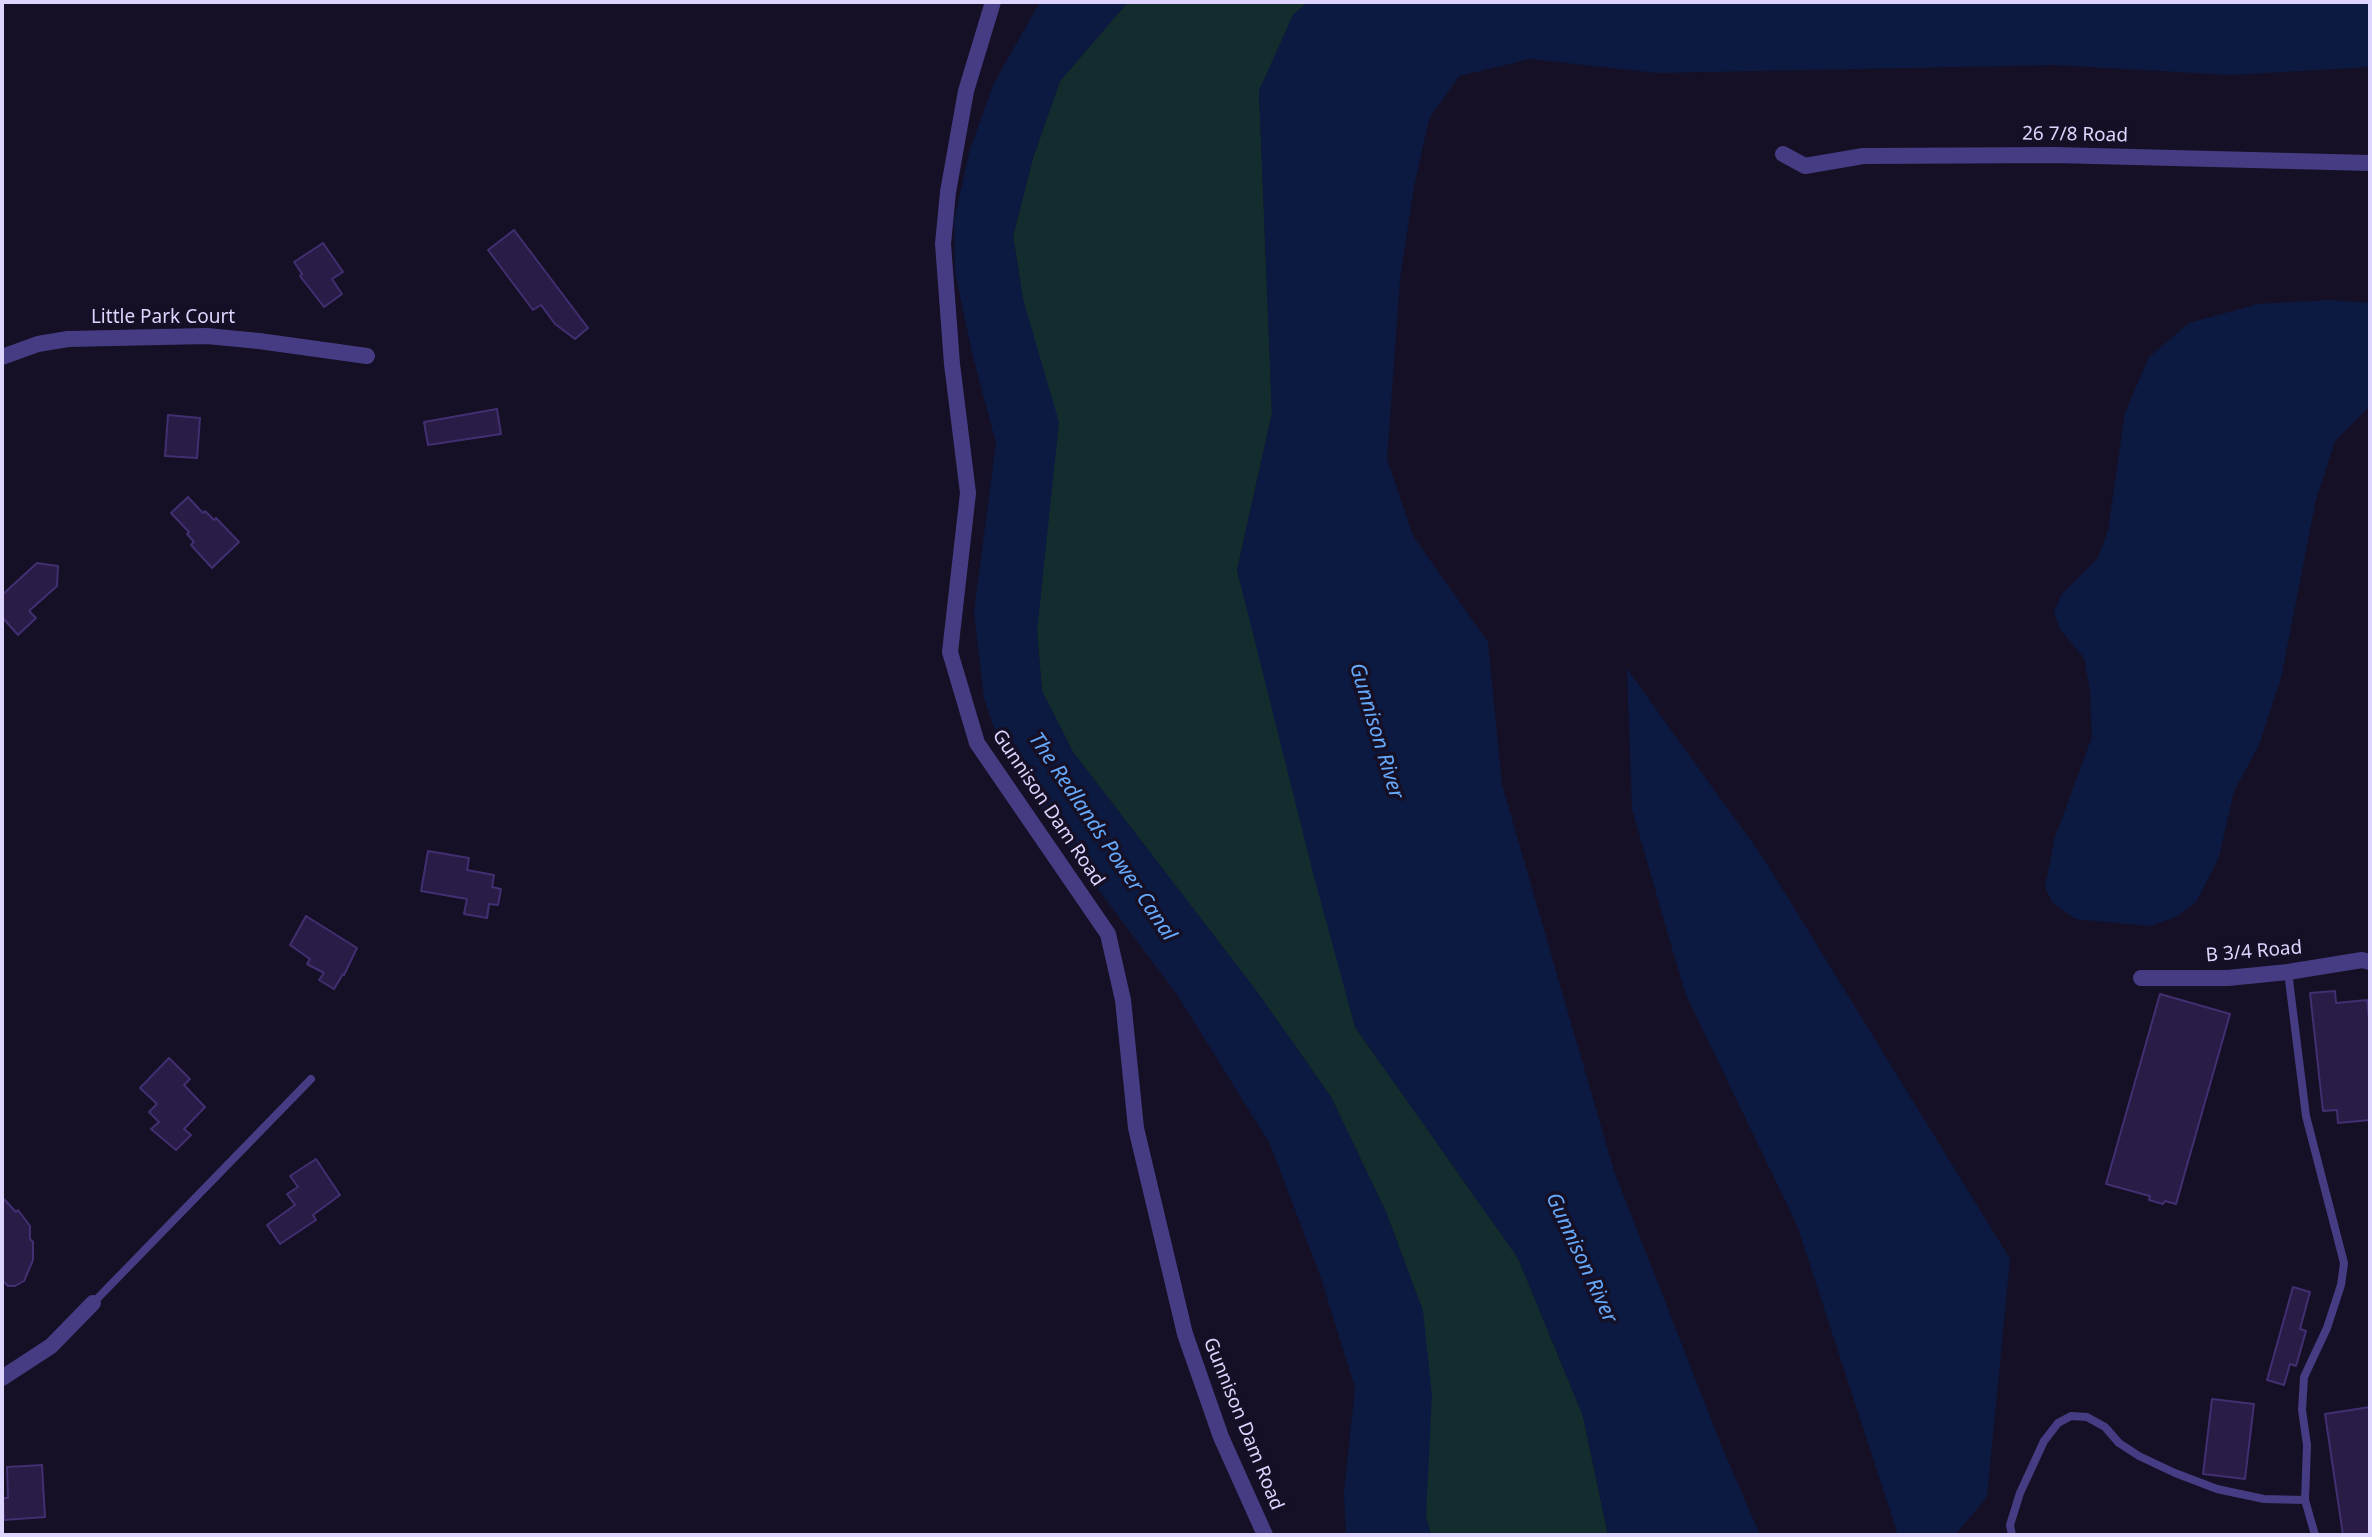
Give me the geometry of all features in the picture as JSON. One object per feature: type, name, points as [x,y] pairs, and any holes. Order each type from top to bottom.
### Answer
[{"type":"street","name":"Gunnison Dam Road","points":[[993,2],[966,92],[948,192],[943,244],[952,364],[968,493],[950,652],[977,743],[1108,934],[1123,1000],[1136,1128],[1185,1334],[1221,1437],[1265,1535]]},
{"type":"street","name":"26 7/8 Road","points":[[1783,154],[1805,166],[1877,155],[2069,155],[2370,163]]},
{"type":"street","name":"Little Park Court","points":[[2,357],[38,344],[68,339],[206,336],[367,356]]},
{"type":"street","name":"B 3/4 Road","points":[[2141,978],[2228,978],[2362,960],[2370,962]]},
{"type":"street","points":[[2,1378],[51,1346],[93,1303]]},
{"type":"lane","points":[[2288,972],[2306,1116],[2344,1263],[2341,1285],[2327,1328],[2304,1377],[2302,1410],[2307,1445],[2305,1500],[2315,1535]]},
{"type":"lane","points":[[93,1303],[310,1079]]},
{"type":"lane","points":[[2012,1535],[2010,1525],[2020,1493],[2044,1441],[2058,1423],[2071,1416],[2088,1417],[2105,1427],[2119,1444],[2175,1473],[2217,1489],[2264,1499],[2305,1500]]},
{"type":"green space","points":[[1128,2],[1308,2],[1293,15],[1259,91],[1272,413],[1237,570],[1355,1027],[1518,1258],[1583,1416],[1608,1535],[1431,1535],[1426,1517],[1423,1311],[1386,1212],[1331,1097],[1258,993],[1073,752],[1042,691],[1037,632],[1023,299],[1013,236],[1033,158],[1060,81]]},
{"type":"water","name":"The Redlands Power Canal","points":[[1040,2],[1128,2],[1060,81],[1033,158],[1013,236],[1023,299],[1059,422],[1037,632],[1042,691],[1073,752],[1258,993],[1331,1097],[1386,1212],[1423,1311],[1432,1395],[1426,1517],[1431,1535],[1346,1535],[1344,1493],[1355,1388],[1321,1278],[1270,1144],[1178,996],[1055,831],[997,737],[984,698],[974,612],[996,443],[972,353],[955,271],[954,220],[970,149],[994,83]]},
{"type":"water","name":"Gunnison River","points":[[1308,2],[2370,2],[2370,67],[2231,75],[2055,65],[1657,73],[1530,59],[1459,76],[1429,119],[1414,187],[1400,279],[1387,459],[1413,536],[1488,642],[1502,785],[1614,1171],[1720,1442],[1760,1535],[1608,1535],[1583,1416],[1518,1258],[1355,1027],[1314,877],[1237,570],[1272,413],[1259,91],[1293,15]]},
{"type":"water","points":[[2330,300],[2370,303],[2370,406],[2335,441],[2316,500],[2281,678],[2259,745],[2234,791],[2219,857],[2196,902],[2176,917],[2150,926],[2075,919],[2052,902],[2045,887],[2055,837],[2092,737],[2090,690],[2084,658],[2059,628],[2054,612],[2061,595],[2098,558],[2108,530],[2125,413],[2149,357],[2189,323],[2258,304]]},
{"type":"water","points":[[1627,669],[1764,859],[2010,1259],[1987,1497],[1955,1535],[1898,1535],[1797,1225],[1685,993],[1632,809]]},
{"type":"building","points":[[514,230],[588,328],[575,339],[555,324],[541,305],[533,310],[488,250]]},
{"type":"building","points":[[323,243],[343,272],[332,279],[342,294],[324,307],[300,276],[302,274],[294,262]]},
{"type":"building","points":[[497,409],[501,434],[428,445],[424,422]]},
{"type":"building","points":[[168,415],[200,418],[197,458],[165,456]]},
{"type":"building","points":[[188,497],[203,513],[205,511],[214,520],[216,518],[239,542],[212,568],[191,545],[194,542],[187,534],[189,532],[171,513]]},
{"type":"building","points":[[37,563],[58,566],[57,586],[29,611],[36,618],[18,635],[2,617],[2,595]]},
{"type":"building","points":[[428,851],[469,858],[467,870],[494,875],[492,887],[501,889],[498,905],[489,904],[487,918],[464,914],[467,899],[421,891]]},
{"type":"building","points":[[306,916],[357,948],[334,989],[319,980],[324,973],[307,964],[310,959],[290,945]]},
{"type":"building","points":[[2335,991],[2336,1003],[2367,1000],[2370,1030],[2370,1120],[2338,1123],[2337,1110],[2323,1111],[2310,993]]},
{"type":"building","points":[[2160,994],[2230,1014],[2176,1204],[2149,1200],[2150,1196],[2106,1184]]},
{"type":"building","points":[[169,1058],[190,1079],[184,1085],[205,1107],[184,1129],[191,1135],[176,1150],[151,1129],[159,1122],[149,1112],[157,1104],[140,1088]]},
{"type":"building","points":[[316,1159],[340,1195],[313,1215],[316,1220],[280,1244],[267,1225],[295,1205],[287,1194],[298,1187],[290,1176]]},
{"type":"building","points":[[2,1197],[16,1212],[18,1210],[30,1226],[30,1239],[33,1242],[33,1260],[24,1281],[15,1286],[8,1286],[2,1280]]},
{"type":"building","points":[[2293,1287],[2310,1292],[2300,1329],[2306,1331],[2296,1366],[2290,1364],[2284,1385],[2267,1380]]},
{"type":"building","points":[[2212,1399],[2254,1404],[2245,1479],[2203,1474]]},
{"type":"building","points":[[2370,1407],[2370,1535],[2343,1535],[2325,1414]]},
{"type":"building","points":[[42,1465],[45,1517],[4,1520],[3,1498],[8,1498],[7,1467]]}]
